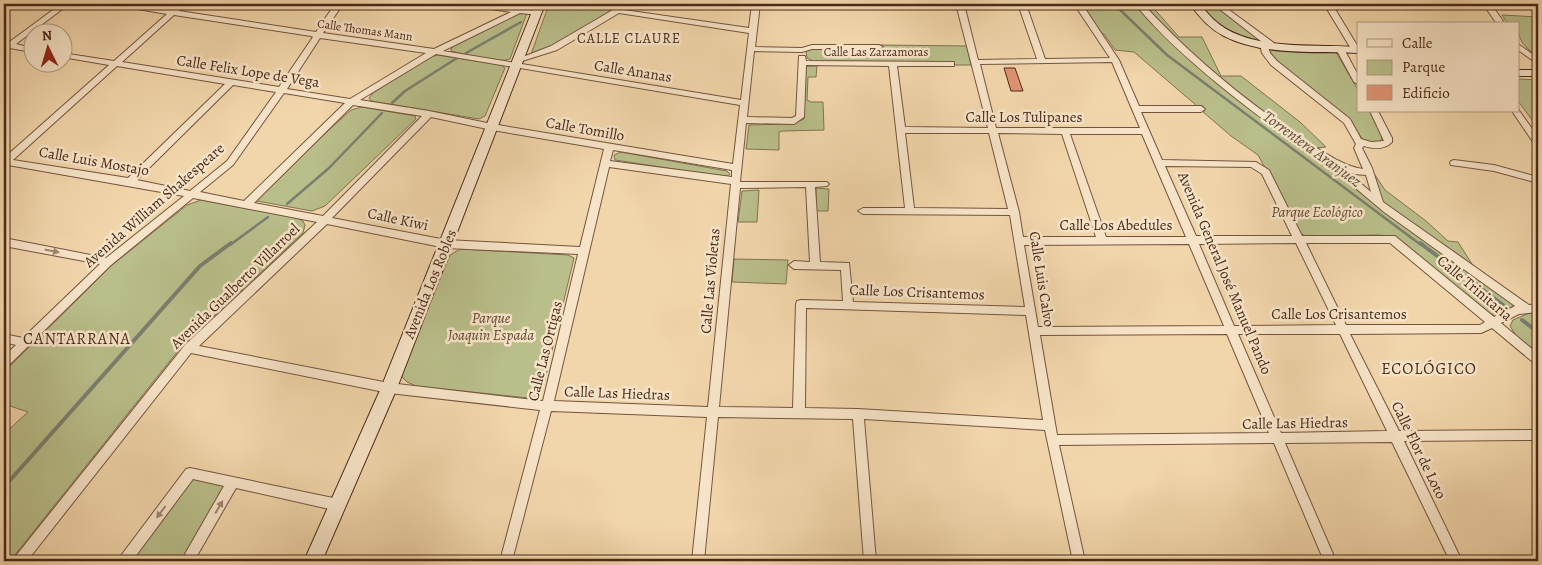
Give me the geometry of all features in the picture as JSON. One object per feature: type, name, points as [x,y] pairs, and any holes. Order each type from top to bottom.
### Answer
[{"type":"main road","points":[[1195,4],[1210,22],[1225,33],[1268,45],[1357,50]]},
{"type":"main road","name":"Avenida Los Robles","points":[[314,561],[389,388],[538,8]]},
{"type":"main road","points":[[1520,73],[1538,73]]},
{"type":"street","points":[[7,45],[65,4]]},
{"type":"street","name":"Calle Thomas Mann","points":[[120,4],[317,35],[518,63]]},
{"type":"street","points":[[4,162],[182,4]]},
{"type":"street","name":"Avenida William Shakespeare","points":[[4,363],[108,262],[193,195],[230,163],[339,4]]},
{"type":"street","points":[[470,4],[518,11],[538,8]]},
{"type":"street","points":[[518,63],[554,48],[618,12],[627,4]]},
{"type":"street","name":"Calle Las Violetas","points":[[698,561],[735,183],[756,4]]},
{"type":"street","name":"Calle Luis Calvo","points":[[960,4],[1014,212],[1032,310],[1049,425],[1080,561]]},
{"type":"street","points":[[1022,4],[1042,61]]},
{"type":"street","name":"Avenida General José Manuel Pando","points":[[1078,4],[1115,60],[1330,561]]},
{"type":"street","points":[[1139,4],[1172,39],[1220,82],[1329,160],[1356,186],[1378,203],[1527,309]]},
{"type":"street","points":[[1217,4],[1268,45],[1269,58],[1347,121],[1356,138],[1361,143],[1382,145],[1388,142],[1388,138],[1375,112]]},
{"type":"street","points":[[1328,4],[1357,50]]},
{"type":"street","points":[[1486,4],[1500,22]]},
{"type":"street","points":[[246,205],[351,102],[437,51],[518,11]]},
{"type":"street","points":[[618,12],[753,31]]},
{"type":"street","points":[[7,45],[22,48]]},
{"type":"street","name":"Calle Las Zarzamoras","points":[[751,49],[802,50],[812,47],[879,47]]},
{"type":"street","points":[[1520,48],[1538,62]]},
{"type":"street","points":[[1340,49],[1357,80]]},
{"type":"street","points":[[743,120],[794,121],[800,117],[802,50]]},
{"type":"street","name":"Calle Felix Lope de Vega","points":[[72,57],[429,114]]},
{"type":"street","points":[[976,62],[1115,60]]},
{"type":"street","name":"Calle Ananas","points":[[518,63],[744,103]]},
{"type":"street","name":"Calle Las Zarzamoras","points":[[802,63],[951,64]]},
{"type":"street","points":[[893,63],[910,211]]},
{"type":"street","points":[[130,182],[231,82]]},
{"type":"street","points":[[1136,109],[1200,109]]},
{"type":"street","points":[[1517,112],[1538,143]]},
{"type":"street","name":"Calle Tomillo","points":[[429,114],[492,127],[737,168]]},
{"type":"street","name":"Avenida Gualberto Villarroel","points":[[19,561],[189,348],[326,219],[429,114]]},
{"type":"street","name":"Calle Los Tulipanes","points":[[902,130],[1146,132]]},
{"type":"street","points":[[1065,131],[1102,240]]},
{"type":"street","points":[[1361,143],[1358,148],[1368,168],[1378,203]]},
{"type":"street","name":"Calle Las Ortigas","points":[[506,561],[547,406],[609,147]]},
{"type":"street","points":[[1329,160],[1355,172],[1367,172],[1368,168]]},
{"type":"street","name":"Calle Luis Mostajo","points":[[4,162],[130,182],[326,219]]},
{"type":"street","name":"Calle Tomillo","points":[[605,163],[735,183],[824,184]]},
{"type":"street","name":"Calle Flor de Loto","points":[[1160,163],[1246,163],[1258,166],[1266,172],[1456,561]]},
{"type":"street","points":[[1454,163],[1494,168],[1538,180]]},
{"type":"street","points":[[810,184],[815,266]]},
{"type":"street","points":[[863,211],[1014,212]]},
{"type":"street","name":"Calle Kiwi","points":[[326,219],[446,244],[584,251]]},
{"type":"street","name":"Calle Los Abedules","points":[[1019,241],[1392,239]]},
{"type":"street","name":"Calle Trinitaria","points":[[1392,239],[1538,360]]},
{"type":"street","points":[[4,242],[108,262]]},
{"type":"street","points":[[794,265],[846,266],[848,306]]},
{"type":"street","name":"Calle Los Crisantemos","points":[[799,412],[801,304],[1032,310]]},
{"type":"street","name":"Calle Los Crisantemos","points":[[1034,331],[1481,329],[1494,324],[1517,310],[1538,308]]},
{"type":"street","points":[[4,338],[25,343]]},
{"type":"street","name":"Calle Las Hiedras","points":[[189,348],[389,388],[547,406],[713,412],[858,414],[1049,425]]},
{"type":"street","points":[[858,414],[870,561]]},
{"type":"street","name":"Calle Las Hiedras","points":[[1052,440],[1538,435]]},
{"type":"street","points":[[124,561],[190,473],[338,505]]},
{"type":"street","points":[[187,561],[233,482]]},
{"type":"green space","points":[[549,4],[622,4],[577,35],[530,57]]},
{"type":"green space","name":"Parque Ecológico","points":[[1082,4],[1136,4],[1150,20],[1218,84],[1336,168],[1436,247],[1515,306],[1491,315],[1405,244],[1390,236],[1306,236],[1301,234],[1258,155],[1231,136],[1202,111],[1205,111],[1203,106],[1197,106],[1134,52],[1115,50],[1104,34],[1099,32]]},
{"type":"green space","points":[[1142,4],[1150,4],[1179,37],[1202,37],[1221,76],[1241,76],[1300,122],[1326,147],[1315,148],[1305,142],[1228,86],[1156,20]]},
{"type":"green space","points":[[1201,4],[1213,4],[1261,41],[1227,29],[1206,12]]},
{"type":"green space","points":[[522,12],[527,13],[510,59],[490,59],[451,51],[454,46]]},
{"type":"green space","points":[[1502,15],[1538,17],[1538,57],[1523,43],[1520,37],[1520,22],[1507,22]]},
{"type":"green space","points":[[881,45],[967,46],[971,65],[952,65],[951,62],[813,61],[807,58],[806,51],[810,49],[881,50]]},
{"type":"green space","points":[[1275,49],[1336,52],[1357,88],[1357,112],[1370,112],[1382,135],[1381,141],[1371,143],[1363,140],[1352,123],[1275,62],[1269,52]]},
{"type":"green space","points":[[438,55],[501,65],[505,68],[485,116],[479,119],[371,101],[369,98],[373,93],[430,57]]},
{"type":"green space","points":[[817,66],[816,77],[808,77],[807,100],[823,102],[824,130],[779,132],[779,150],[746,149],[749,125],[793,124],[804,119],[805,68]]},
{"type":"green space","points":[[1520,79],[1538,80],[1538,128],[1520,104]]},
{"type":"green space","points":[[362,107],[415,116],[416,119],[325,206],[312,211],[257,201],[255,198],[257,195],[351,110]]},
{"type":"green space","points":[[621,152],[727,171],[730,174],[726,177],[615,160],[614,155]]},
{"type":"green space","points":[[1373,172],[1385,190],[1426,221],[1448,241],[1458,242],[1477,272],[1381,202]]},
{"type":"green space","points":[[816,188],[829,189],[828,211],[816,211]]},
{"type":"green space","points":[[759,190],[757,222],[738,222],[742,191]]},
{"type":"green space","points":[[201,200],[297,218],[303,221],[305,225],[303,233],[181,347],[10,561],[4,561],[4,434],[28,412],[4,404],[4,372],[111,266],[187,205]]},
{"type":"green space","name":"Parque Joaquin Espada","points":[[460,249],[568,255],[574,258],[542,392],[537,397],[528,398],[416,386],[407,382],[402,377],[402,370],[450,255]]},
{"type":"green space","points":[[734,259],[788,260],[786,284],[732,282]]},
{"type":"green space","points":[[1529,313],[1538,313],[1538,354],[1517,337],[1510,326],[1513,320]]},
{"type":"green space","points":[[190,478],[226,486],[183,561],[129,561]]},
{"type":"building","points":[[1004,68],[1015,68],[1023,91],[1011,91]]},
{"type":"waterway","points":[[552,8],[561,4]]},
{"type":"waterway","name":"Torrentera Aranjuez","points":[[1114,4],[1167,55],[1421,245]]},
{"type":"waterway","points":[[466,53],[521,22]]},
{"type":"waterway","points":[[392,103],[405,91],[457,58]]},
{"type":"waterway","points":[[287,204],[329,168],[382,113]]},
{"type":"waterway","points":[[230,245],[268,217]]},
{"type":"waterway","points":[[4,487],[200,266],[231,243]]},
{"type":"waterway","name":"Torrentera Aranjuez","points":[[1420,243],[1503,305]]},
{"type":"waterway","name":"Torrentera Aranjuez","points":[[1522,320],[1538,332]]},
{"type":"district","name":"CALLE CLAURE","points":[[629,38]]},
{"type":"district","name":"CANTARRANA","points":[[77,339]]},
{"type":"district","name":"ECOLÓGICO","points":[[1429,369]]}]
